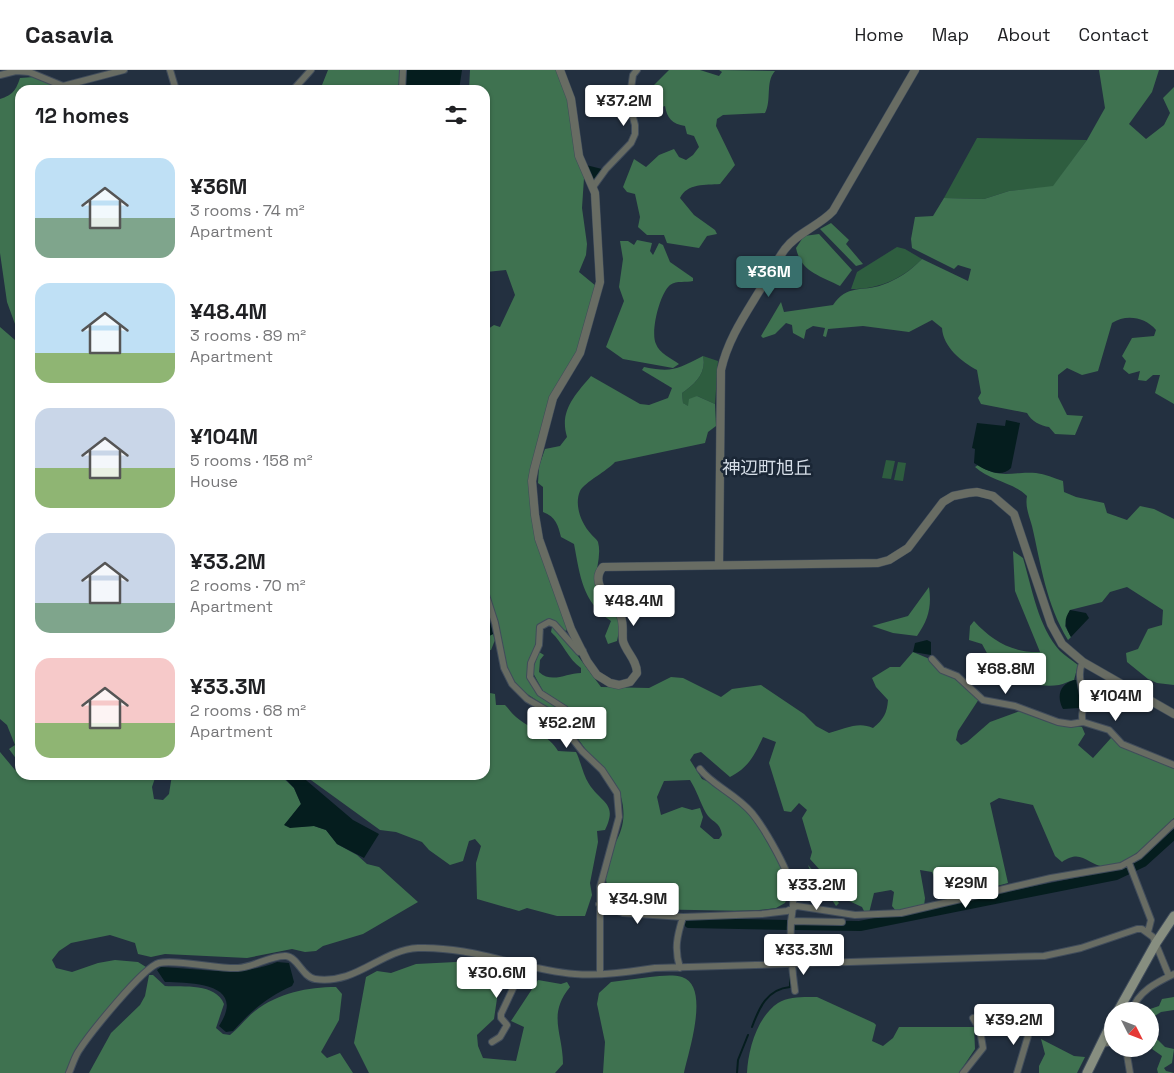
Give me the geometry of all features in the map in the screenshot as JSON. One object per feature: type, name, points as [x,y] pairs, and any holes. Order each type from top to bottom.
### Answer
[{"type":"main road","points":[[1123,1002],[1156,943],[1174,916]]},
{"type":"main road","points":[[1087,1073],[1104,1040]]},
{"type":"street","points":[[67,85],[121,70]]},
{"type":"street","points":[[170,70],[174,85]]},
{"type":"street","points":[[298,85],[311,70]]},
{"type":"street","points":[[402,85],[403,70]]},
{"type":"street","points":[[560,70],[571,99],[579,156],[593,187],[597,202],[600,282],[597,299],[580,353],[554,398],[532,480],[539,539],[571,629],[597,675],[610,683],[619,685],[630,682],[637,673],[635,664],[623,640],[622,618],[606,598],[600,581],[599,573],[603,567],[878,563],[889,560],[908,548],[943,502],[959,494],[984,493],[999,500],[1014,514],[1051,624],[1062,644],[1083,662],[1174,714]]},
{"type":"street","points":[[593,187],[606,169],[631,144],[635,134],[630,102],[633,75],[636,70]]},
{"type":"street","points":[[719,565],[721,370],[725,354],[733,336],[785,249],[799,235],[824,220],[833,211],[915,70]]},
{"type":"street","points":[[3,73],[29,72],[61,85]]},
{"type":"street","points":[[490,608],[504,668],[512,684],[527,699],[553,714],[611,782],[619,804],[615,835],[602,873],[598,904],[600,973]]},
{"type":"street","points":[[566,730],[570,727],[565,709],[540,693],[530,677],[531,662],[540,645],[540,627],[549,622],[554,624],[579,652],[583,651]]},
{"type":"street","points":[[932,659],[942,670],[957,676],[983,700],[1015,706],[1058,722],[1071,724],[1083,722],[1109,730],[1122,744],[1174,765]]},
{"type":"street","points":[[1083,662],[1080,673],[1084,704],[1082,710],[1083,722]]},
{"type":"street","points":[[700,769],[707,778],[718,783],[740,799],[753,815],[772,844],[791,884],[793,894],[791,924],[792,963],[795,991]]},
{"type":"street","points":[[598,904],[622,913],[683,917],[762,914],[798,906],[823,908],[855,915],[901,913],[1051,878],[1131,866],[1174,823]]},
{"type":"street","points":[[1131,866],[1151,920],[1148,932]]},
{"type":"street","points":[[680,968],[676,953],[676,938],[683,917]]},
{"type":"street","points":[[791,924],[842,922]]},
{"type":"street","points":[[69,1073],[78,1053],[87,1040],[143,973],[160,962],[237,968],[255,966],[285,956],[292,959],[312,977],[343,977],[364,971],[398,951],[419,948],[476,954],[575,974],[792,963],[1044,956],[1081,948],[1137,928],[1148,932],[1156,943],[1172,975],[1138,997],[1136,1002]]},
{"type":"street","points":[[492,1042],[500,1037],[507,1025],[501,1014],[524,965]]},
{"type":"street","points":[[963,1073],[982,1048],[980,1030],[973,1018]]},
{"type":"street","points":[[1017,1073],[1031,1026]]},
{"type":"street","points":[[1128,1058],[1130,1073]]},
{"type":"green space","points":[[328,70],[401,70],[401,81],[398,85],[322,85]]},
{"type":"green space","points":[[470,70],[557,70],[569,102],[584,178],[582,208],[587,244],[586,255],[579,272],[596,286],[580,353],[553,397],[533,470],[532,510],[568,627],[566,631],[550,620],[542,624],[534,652],[531,681],[561,708],[563,712],[559,715],[521,690],[508,673],[499,627],[490,599],[490,328],[494,325],[500,327],[515,295],[506,270],[490,272],[490,85],[469,85]]},
{"type":"green space","points":[[669,70],[700,70],[719,76],[722,72],[719,70],[775,71],[770,80],[765,113],[723,115],[717,119],[716,126],[735,165],[720,184],[692,187],[683,193],[680,198],[694,215],[715,230],[717,234],[707,236],[699,248],[667,243],[664,235],[647,235],[638,227],[640,217],[635,194],[627,192],[623,187],[634,159],[646,167],[659,155],[674,149],[679,157],[686,160],[699,147],[694,136],[687,134],[685,126],[671,120],[665,106],[654,110],[648,99],[652,87]]},
{"type":"green space","points":[[1099,70],[1159,70],[1152,92],[1129,124],[1146,139],[1164,125],[1170,113],[1163,98],[1174,87],[1174,404],[1155,393],[1160,375],[1153,375],[1146,381],[1138,380],[1140,371],[1129,374],[1123,369],[1126,361],[1122,356],[1132,338],[1154,336],[1156,330],[1146,322],[1135,318],[1123,318],[1112,323],[1098,371],[1082,375],[1067,368],[1058,375],[1058,397],[1067,415],[1083,416],[1075,435],[1055,434],[1049,427],[1034,421],[1027,413],[981,404],[978,398],[981,393],[977,370],[965,363],[954,353],[943,335],[942,328],[932,320],[909,332],[863,326],[828,329],[826,337],[823,336],[825,328],[813,326],[806,330],[804,339],[793,333],[792,325],[786,323],[775,334],[763,338],[761,336],[781,302],[784,312],[833,305],[838,298],[849,291],[875,287],[894,280],[909,271],[922,259],[968,281],[971,269],[958,265],[954,269],[912,248],[911,239],[915,217],[933,216],[944,198],[984,199],[1009,191],[1053,186],[1087,140],[1105,108]]},
{"type":"green space","points":[[34,77],[54,85],[17,85],[20,78]]},
{"type":"green space","points":[[15,89],[15,324],[7,302],[0,253],[0,99]]},
{"type":"green space","points":[[977,138],[1087,140],[1053,187],[1009,191],[984,199],[944,198]]},
{"type":"green space","points":[[831,223],[849,240],[846,244],[863,264],[856,266],[820,229]]},
{"type":"green space","points":[[819,234],[852,270],[840,286],[812,272],[802,263],[798,256],[796,248],[804,236]]},
{"type":"green space","points":[[637,240],[652,243],[650,251],[653,255],[659,243],[663,245],[670,262],[693,278],[693,281],[676,283],[666,289],[655,322],[654,338],[656,344],[663,353],[679,364],[673,368],[623,359],[606,347],[624,301],[619,287],[623,259],[620,241],[628,241],[634,245]]},
{"type":"green space","points":[[897,247],[905,249],[922,259],[907,272],[890,282],[862,289],[851,289],[857,272]]},
{"type":"green space","points":[[0,327],[15,340],[15,745],[7,725],[0,719]]},
{"type":"green space","points":[[703,356],[718,361],[715,404],[697,396],[689,407],[683,403],[682,393],[702,373]]},
{"type":"green space","points":[[703,356],[702,373],[682,393],[683,403],[688,406],[689,399],[697,396],[715,404],[716,426],[708,432],[705,443],[615,462],[586,484],[578,496],[578,508],[582,519],[587,530],[598,542],[597,589],[600,597],[613,608],[621,621],[617,641],[608,644],[605,636],[611,621],[601,614],[588,596],[581,577],[574,544],[561,537],[556,522],[551,516],[543,512],[543,487],[538,483],[539,466],[545,449],[560,446],[567,437],[565,419],[567,411],[574,397],[591,376],[640,404],[649,405],[668,398],[672,388],[642,370],[644,367],[662,370],[675,369]]},
{"type":"green space","points":[[886,460],[895,461],[891,479],[882,478]]},
{"type":"green space","points":[[898,462],[906,463],[903,481],[894,480]]},
{"type":"green space","points":[[978,465],[986,470],[1000,474],[1036,473],[1063,481],[1064,492],[1076,497],[1104,503],[1107,513],[1127,520],[1140,506],[1154,509],[1174,519],[1174,685],[1157,683],[1148,679],[1127,662],[1126,653],[1138,649],[1148,629],[1162,625],[1163,610],[1127,587],[1110,592],[1102,602],[1070,610],[1065,626],[1071,637],[1068,640],[1054,612],[1045,584],[1028,511],[1027,496],[1021,491],[981,472],[975,467]]},
{"type":"green space","points":[[1013,551],[1023,558],[1046,631],[1060,651],[1078,665],[1074,680],[1050,686],[1021,681],[1003,673],[988,663],[988,655],[982,644],[969,640],[970,626],[974,621],[996,640],[1012,648],[1040,652],[1015,591]]},
{"type":"green space","points":[[929,587],[930,601],[928,613],[917,636],[893,633],[872,626],[908,616]]},
{"type":"green space","points":[[552,627],[563,636],[601,687],[649,688],[671,677],[683,678],[721,697],[732,689],[761,685],[804,714],[816,726],[829,733],[857,725],[873,728],[877,725],[884,716],[888,700],[876,687],[872,678],[890,667],[900,667],[913,652],[932,660],[979,699],[958,731],[956,740],[961,745],[990,722],[1020,711],[1045,721],[1082,727],[1085,734],[1078,745],[1093,758],[1111,738],[1115,738],[1174,767],[1174,818],[1142,849],[1123,862],[1105,867],[1080,857],[1069,858],[1062,862],[1055,856],[1033,805],[999,798],[990,803],[1008,883],[943,900],[932,872],[920,870],[925,898],[924,906],[896,911],[892,906],[894,892],[891,890],[874,893],[869,913],[864,911],[862,907],[847,900],[810,859],[812,852],[802,818],[807,810],[799,803],[791,812],[784,811],[769,763],[776,742],[763,737],[750,760],[742,769],[730,777],[701,752],[694,754],[690,760],[702,779],[718,786],[751,814],[787,877],[790,891],[785,903],[776,908],[747,911],[663,910],[643,912],[630,910],[614,899],[608,889],[606,877],[608,861],[623,822],[622,801],[619,792],[611,777],[578,739],[568,707],[543,691],[532,671],[539,652],[544,655],[540,660],[539,672],[544,675],[554,678],[581,673],[581,668],[551,632]],"holes":[[[690,780],[706,813],[720,827],[722,835],[719,839],[714,839],[700,827],[703,817],[700,808],[692,810],[682,807],[661,815],[657,797],[664,781]]]},
{"type":"green space","points":[[493,634],[495,640],[490,650],[490,636]]},
{"type":"green space","points":[[490,693],[495,694],[496,705],[505,705],[516,717],[550,741],[558,751],[576,752],[587,780],[594,791],[607,804],[610,814],[605,830],[597,831],[598,842],[590,883],[592,895],[585,916],[557,916],[527,908],[519,911],[477,899],[476,863],[481,846],[475,839],[469,841],[463,861],[450,865],[429,850],[422,842],[396,832],[380,830],[311,780],[490,780]]},
{"type":"green space","points":[[15,745],[15,757],[9,749]]},
{"type":"green space","points":[[0,752],[15,770],[15,780],[154,780],[152,787],[154,799],[163,800],[169,794],[171,780],[285,780],[294,788],[301,804],[285,825],[290,827],[314,826],[326,830],[337,844],[357,855],[367,864],[379,867],[418,902],[363,934],[323,946],[316,951],[305,952],[292,949],[247,958],[165,954],[151,957],[138,954],[135,943],[110,935],[71,943],[59,951],[52,960],[56,968],[72,972],[98,963],[115,960],[138,962],[146,967],[78,1048],[66,1073],[0,1073]]},
{"type":"green space","points":[[808,865],[839,903],[836,906],[827,892],[815,883]]},
{"type":"green space","points":[[456,962],[505,970],[499,985],[494,1019],[477,1035],[478,1046],[483,1058],[516,1061],[524,1027],[511,1021],[538,980],[561,984],[567,982],[570,987],[559,1006],[558,1015],[563,1064],[555,1073],[369,1073],[354,1043],[366,977],[377,971],[391,973],[416,964]]},
{"type":"green space","points":[[149,975],[153,975],[165,986],[207,989],[214,992],[224,1004],[216,1028],[223,1034],[230,1035],[255,1011],[283,995],[315,988],[336,987],[342,994],[339,1020],[321,1052],[327,1058],[340,1053],[353,1073],[89,1073],[111,1033],[140,1005],[145,996]]},
{"type":"green space","points":[[670,975],[682,977],[691,983],[695,993],[696,1006],[693,1036],[684,1073],[603,1073],[605,1042],[597,1004],[599,993],[611,982]]},
{"type":"green space","points":[[817,997],[874,1023],[876,1025],[872,1041],[883,1046],[893,1038],[899,1027],[974,1027],[975,1049],[959,1073],[747,1073],[749,1054],[755,1035],[759,1025],[771,1009],[787,999]]},
{"type":"green space","points":[[1174,997],[1174,1010],[1159,1013],[1162,999]]},
{"type":"green space","points":[[1041,1039],[1074,1056],[1085,1057],[1077,1073],[1039,1073],[1039,1066],[1045,1054]]},
{"type":"green space","points":[[1159,1041],[1165,1047],[1174,1049],[1172,1063],[1164,1068],[1166,1071],[1174,1073],[1158,1073],[1157,1069],[1162,1056],[1159,1054]]},
{"type":"shaded area","points":[[406,70],[462,70],[460,85],[405,85]]},
{"type":"shaded area","points":[[586,165],[602,169],[600,177],[594,183]]},
{"type":"shaded area","points":[[1006,420],[1020,423],[1011,468],[1002,473],[992,472],[974,463],[975,449],[972,448],[977,423],[1005,426]]},
{"type":"shaded area","points":[[1070,610],[1086,613],[1089,618],[1071,637],[1066,624],[1066,617]]},
{"type":"shaded area","points":[[490,622],[493,634],[490,636]]},
{"type":"shaded area","points":[[927,640],[931,642],[931,655],[913,652],[915,643]]},
{"type":"shaded area","points":[[1077,680],[1081,702],[1079,708],[1063,709],[1060,700],[1061,691],[1065,684]]},
{"type":"shaded area","points":[[287,780],[306,780],[353,820],[379,834],[364,858],[337,844],[326,830],[314,826],[290,828],[284,825],[301,804],[294,788]]},
{"type":"shaded area","points":[[277,962],[289,963],[294,982],[292,986],[260,1005],[233,1031],[226,1032],[219,1026],[226,1012],[226,1001],[222,993],[202,985],[165,982],[157,970],[161,967],[235,971],[263,967]]},
{"type":"waterway","points":[[793,925],[860,926],[1116,875],[1143,862],[1174,834]]},
{"type":"waterway","points":[[689,923],[789,925]]},
{"type":"waterway","points":[[752,1027],[765,1001],[775,991],[790,987],[790,969]]},
{"type":"waterway","points":[[737,1073],[738,1060],[748,1035]]},
{"type":"district","name":"神辺町旭丘","points":[[767,467]]}]
